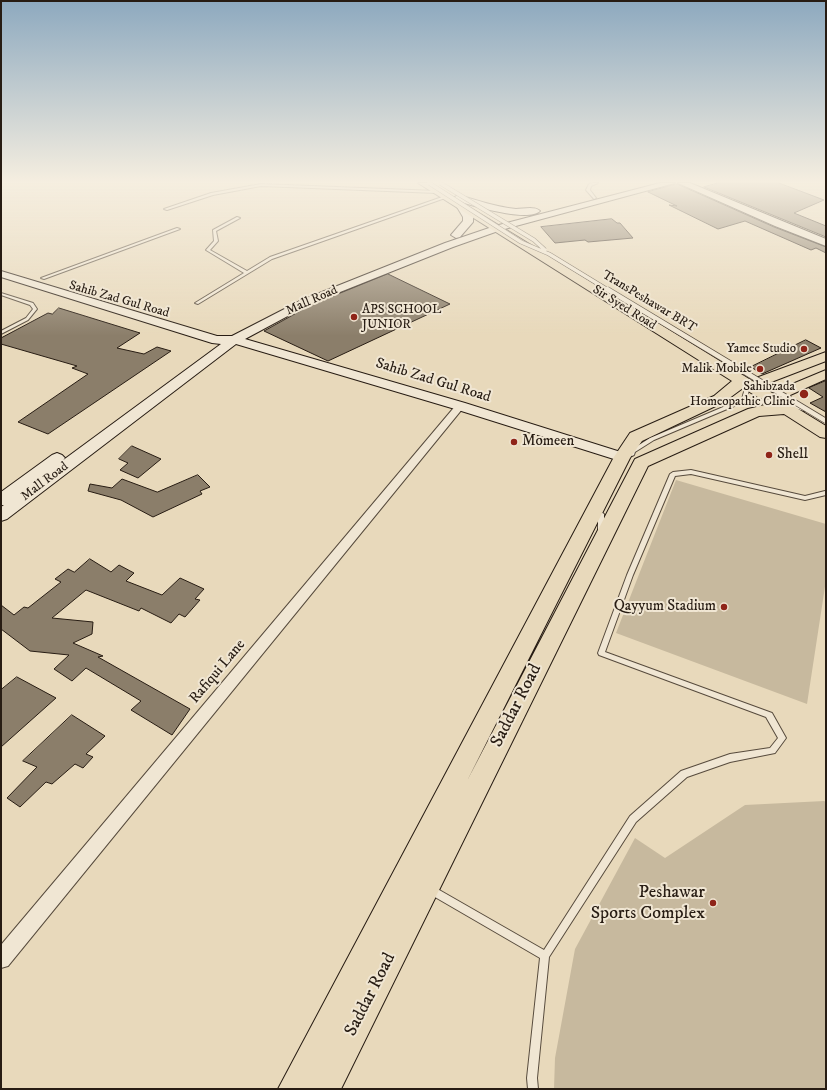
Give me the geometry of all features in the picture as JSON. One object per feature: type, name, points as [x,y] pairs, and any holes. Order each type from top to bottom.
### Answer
[{"type":"main road","name":"Mall Road","points":[[1,515],[231,336],[267,311],[429,244],[461,234]]},
{"type":"main road","name":"Mall Road","points":[[1,500],[216,340],[231,336],[306,302],[476,234]]},
{"type":"main road","name":"Sir Syed Road","points":[[512,234],[631,307],[761,381],[785,401],[825,427]]},
{"type":"main road","points":[[805,234],[826,243]]},
{"type":"main road","name":"Sahib Zad Gul Road","points":[[1,265],[626,457]]},
{"type":"main road","name":"Sahib Zad Gul Road","points":[[1,274],[216,340]]},
{"type":"main road","name":"Sir Syed Road","points":[[631,307],[742,381],[785,401]]},
{"type":"main road","points":[[761,381],[826,356]]},
{"type":"main road","name":"Saddar Road","points":[[591,539],[642,463],[754,412],[769,409],[785,401],[826,374]]},
{"type":"main road","name":"Saddar Road","points":[[294,1089],[417,878],[591,539],[636,437],[719,399],[742,381]]},
{"type":"main road","name":"Saddar Road","points":[[324,1089],[417,878]]},
{"type":"street","name":"Rafiqui Lane","points":[[1,959],[460,406]]},
{"type":"lane","points":[[43,278],[165,234]]},
{"type":"lane","points":[[215,234],[216,241],[208,250],[247,273]]},
{"type":"lane","points":[[197,303],[271,258],[330,234]]},
{"type":"lane","name":"TransPeshawar BRT","points":[[509,234],[522,242],[549,254],[742,381],[808,410],[825,427]]},
{"type":"lane","name":"TransPeshawar BRT","points":[[523,234],[534,240],[549,254]]},
{"type":"lane","points":[[1,294],[32,304],[35,309],[27,319],[1,333]]},
{"type":"lane","points":[[742,381],[744,400]]},
{"type":"lane","name":"TransPeshawar BRT","points":[[626,457],[652,439],[744,400],[784,403],[808,410]]},
{"type":"lane","points":[[533,1089],[532,1078],[545,956],[633,819],[684,774],[730,758],[772,751],[782,738],[768,715],[601,653],[630,575],[673,474],[691,472],[805,498],[825,493]]},
{"type":"lane","points":[[591,539],[605,507]]},
{"type":"lane","points":[[591,539],[601,514]]},
{"type":"lane","points":[[417,878],[545,956]]},
{"type":"shaded area","name":"Qayyum Stadium","points":[[676,480],[826,524],[826,580],[807,704],[616,633]]},
{"type":"shaded area","name":"Peshawar Sports Complex","points":[[826,802],[826,1089],[554,1089],[555,1058],[575,949],[635,838],[665,858],[745,805]]},
{"type":"building","points":[[547,234],[629,234],[633,238],[588,242],[585,240],[555,243]]},
{"type":"building","points":[[774,234],[792,234],[826,247],[826,253],[816,248],[811,250]]},
{"type":"building","points":[[818,234],[826,234],[826,237]]},
{"type":"building","name":"APS SCHOOL JUNIOR","points":[[388,274],[450,304],[328,361],[264,331],[311,305]]},
{"type":"building","points":[[59,308],[140,333],[117,348],[144,354],[157,347],[171,351],[48,434],[18,422],[88,374],[72,368],[77,366],[1,344],[1,338],[48,313],[52,314]]},
{"type":"building","points":[[806,340],[821,348],[762,374],[751,367]]},
{"type":"building","points":[[826,381],[826,412],[810,403],[823,397],[809,388]]},
{"type":"building","points":[[132,446],[161,459],[138,478],[120,470],[128,463],[119,459]]},
{"type":"building","points":[[198,475],[210,487],[200,491],[202,494],[153,517],[121,500],[88,491],[90,484],[112,488],[122,479],[157,492]]},
{"type":"building","points":[[90,559],[111,572],[119,565],[134,573],[126,581],[162,595],[180,578],[204,589],[195,599],[200,600],[185,617],[179,614],[171,623],[141,608],[139,611],[86,590],[52,618],[93,622],[92,634],[73,643],[103,656],[98,657],[190,709],[172,735],[131,710],[141,701],[86,668],[72,681],[54,669],[69,655],[30,651],[1,629],[1,605],[14,615],[24,607],[28,608],[61,582],[55,579],[68,569],[74,572]]},
{"type":"building","points":[[17,677],[56,698],[1,747],[1,690]]},
{"type":"building","points":[[72,715],[105,736],[86,754],[93,757],[83,768],[75,764],[52,784],[46,782],[20,807],[7,798],[37,767],[23,761]]},
{"type":"place","name":"APS SCHOOL JUNIOR","points":[[354,317]]},
{"type":"place","name":"Yamee Studio","points":[[804,349]]},
{"type":"place","name":"Malik Mobile","points":[[760,369]]},
{"type":"place","name":"Sahibzada Homeopathic Clinic","points":[[804,394]]},
{"type":"place","name":"Momeen","points":[[514,442]]},
{"type":"place","name":"Shell","points":[[769,455]]},
{"type":"place","name":"Qayyum Stadium","points":[[724,607]]},
{"type":"place","name":"Peshawar Sports Complex","points":[[713,903]]}]
